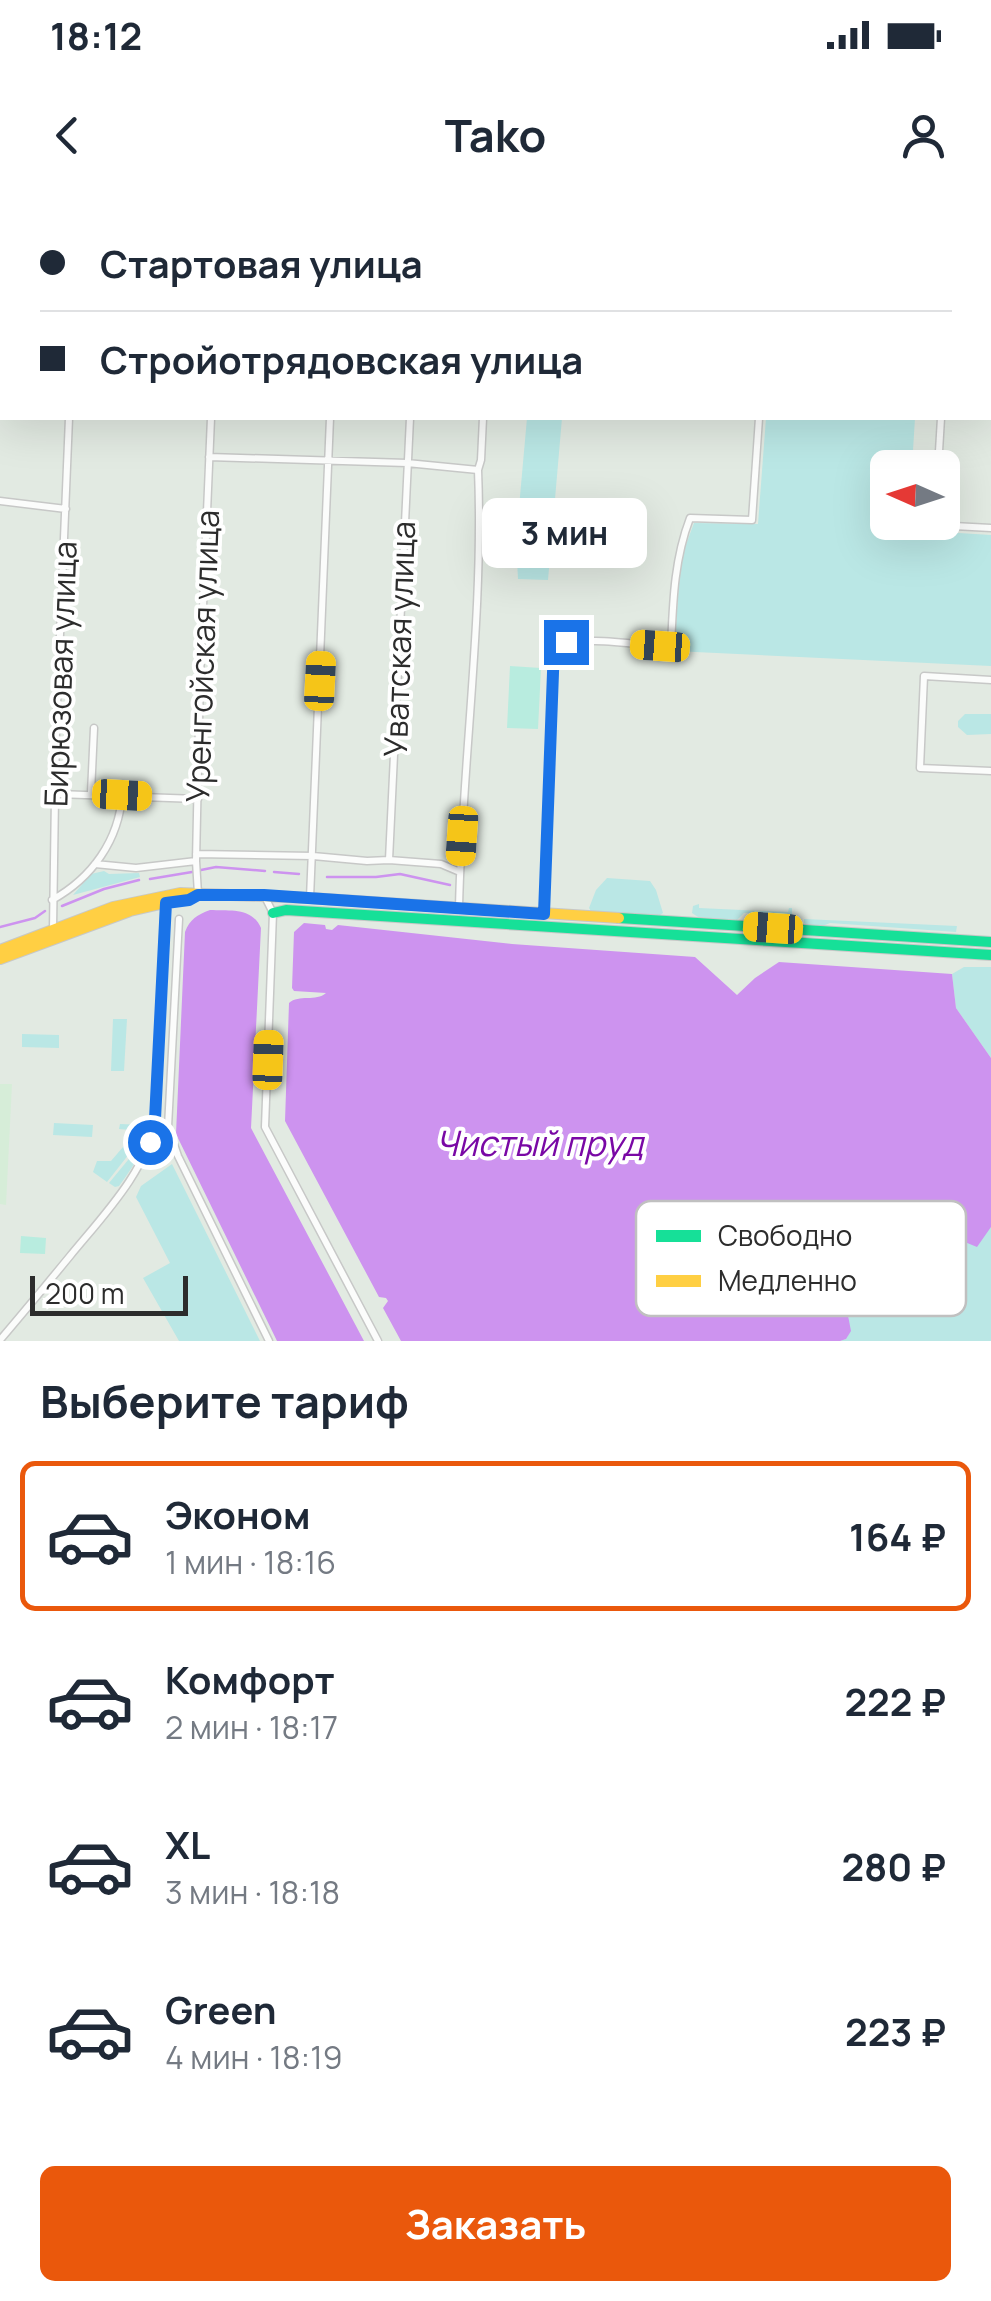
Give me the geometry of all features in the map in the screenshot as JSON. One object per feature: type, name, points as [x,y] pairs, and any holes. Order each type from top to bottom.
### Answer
[{"type":"main road","points":[[0,959],[180,893],[544,914],[723,938],[991,955]]},
{"type":"main road","points":[[0,950],[113,907],[165,899]]},
{"type":"main road","points":[[273,913],[286,910],[448,921],[724,925],[991,942]]},
{"type":"street","name":"Бирюзовая улица","points":[[53,930],[56,730],[69,420]]},
{"type":"street","name":"Уренгойская улица","points":[[198,895],[200,652],[211,420]]},
{"type":"street","points":[[310,898],[330,420]]},
{"type":"street","name":"Уватская улица","points":[[389,860],[410,420]]},
{"type":"street","points":[[448,921],[460,872],[475,651],[478,470],[483,420]]},
{"type":"street","points":[[544,914],[554,646],[566,642],[671,647],[675,573],[690,518],[752,520],[758,420]]},
{"type":"street","points":[[939,450],[941,420]]},
{"type":"street","points":[[209,457],[407,463],[478,470]]},
{"type":"street","points":[[0,501],[66,509]]},
{"type":"street","points":[[960,526],[991,528]]},
{"type":"street","points":[[991,680],[924,676],[920,768],[991,772]]},
{"type":"street","points":[[90,793],[94,728]]},
{"type":"street","points":[[56,794],[198,799]]},
{"type":"street","points":[[52,900],[86,876],[95,864],[116,831],[122,795]]},
{"type":"street","points":[[95,864],[136,868],[196,858],[312,856],[442,864],[460,872]]},
{"type":"street","points":[[264,895],[273,913],[265,1127],[378,1341]]},
{"type":"street","points":[[0,1340],[120,1193],[150,1142],[155,1119],[165,899]]},
{"type":"street","points":[[353,915],[354,901]]},
{"type":"street","points":[[398,918],[399,904]]},
{"type":"street","points":[[179,919],[168,1127],[178,1156],[269,1341]]},
{"type":"street","points":[[723,938],[724,925]]},
{"type":"street","points":[[829,945],[830,932]]},
{"type":"shaded area","points":[[527,420],[562,420],[548,580],[518,579],[516,541]]},
{"type":"shaded area","points":[[766,420],[915,420],[913,450],[870,450],[870,540],[960,540],[960,533],[991,535],[991,666],[674,651],[681,558],[694,523],[758,524]]},
{"type":"shaded area","points":[[510,666],[541,668],[538,729],[507,728]]},
{"type":"shaded area","points":[[965,714],[991,714],[991,734],[967,735],[958,727]]},
{"type":"shaded area","points":[[139,873],[140,877],[73,895],[91,874]]},
{"type":"shaded area","points":[[607,878],[650,881],[663,913],[591,911],[596,890]]},
{"type":"shaded area","points":[[699,904],[699,908],[788,912],[792,908],[792,916],[798,916],[796,922],[787,925],[753,923],[751,913],[744,913],[737,920],[698,917],[692,913],[693,906]]},
{"type":"shaded area","points":[[804,919],[957,926],[956,932],[830,923],[813,927]]},
{"type":"shaded area","points":[[964,967],[991,967],[991,1058],[956,1008],[952,974]]},
{"type":"shaded area","points":[[113,1019],[127,1019],[124,1071],[111,1071]]},
{"type":"shaded area","points":[[22,1034],[59,1035],[59,1048],[22,1047]]},
{"type":"shaded area","points":[[0,1084],[12,1084],[6,1205],[0,1204]]},
{"type":"shaded area","points":[[54,1123],[93,1125],[92,1137],[53,1135]]},
{"type":"shaded area","points":[[120,1124],[145,1125],[144,1135],[107,1182],[93,1172],[97,1161],[111,1161],[129,1140],[130,1130],[119,1129]]},
{"type":"shaded area","points":[[146,1138],[119,1186],[109,1183]]},
{"type":"shaded area","points":[[172,1164],[260,1341],[179,1341],[143,1278],[170,1263],[136,1197],[141,1186]]},
{"type":"shaded area","points":[[991,1227],[991,1341],[840,1341],[846,1339],[848,1316],[966,1316],[966,1237]]},
{"type":"shaded area","points":[[21,1236],[46,1238],[45,1254],[20,1253]]},
{"type":"water","points":[[210,910],[246,913],[261,928],[251,1128],[364,1341],[277,1341],[176,1134],[185,932],[194,918]]},
{"type":"water","name":"Чистый пруд","points":[[304,923],[325,925],[332,930],[338,925],[512,944],[695,957],[737,995],[779,962],[952,974],[956,1008],[991,1058],[991,1227],[977,1247],[966,1242],[966,1201],[636,1201],[636,1316],[848,1316],[851,1331],[846,1339],[401,1341],[383,1308],[388,1301],[379,1297],[285,1121],[289,1003],[326,993],[292,988],[294,932]]},
{"type":"waterway","points":[[201,870],[216,867],[265,871]]},
{"type":"waterway","points":[[150,879],[192,872]]},
{"type":"waterway","points":[[274,872],[299,874]]},
{"type":"waterway","points":[[327,877],[400,874],[450,885]]},
{"type":"waterway","points":[[62,906],[139,880]]},
{"type":"waterway","points":[[0,927],[35,918],[45,911]]},
{"type":"traffic: fast","points":[[273,913],[286,910],[991,955]]},
{"type":"traffic: fast","points":[[619,918],[991,942]]},
{"type":"traffic: slow","points":[[0,950],[113,907],[180,893],[619,918]]},
{"type":"traffic: slow","points":[[0,959],[130,911],[195,896]]},
{"type":"route","points":[[150,1142],[155,1119],[166,903],[198,895],[264,895],[544,914],[554,646],[566,642]]}]
